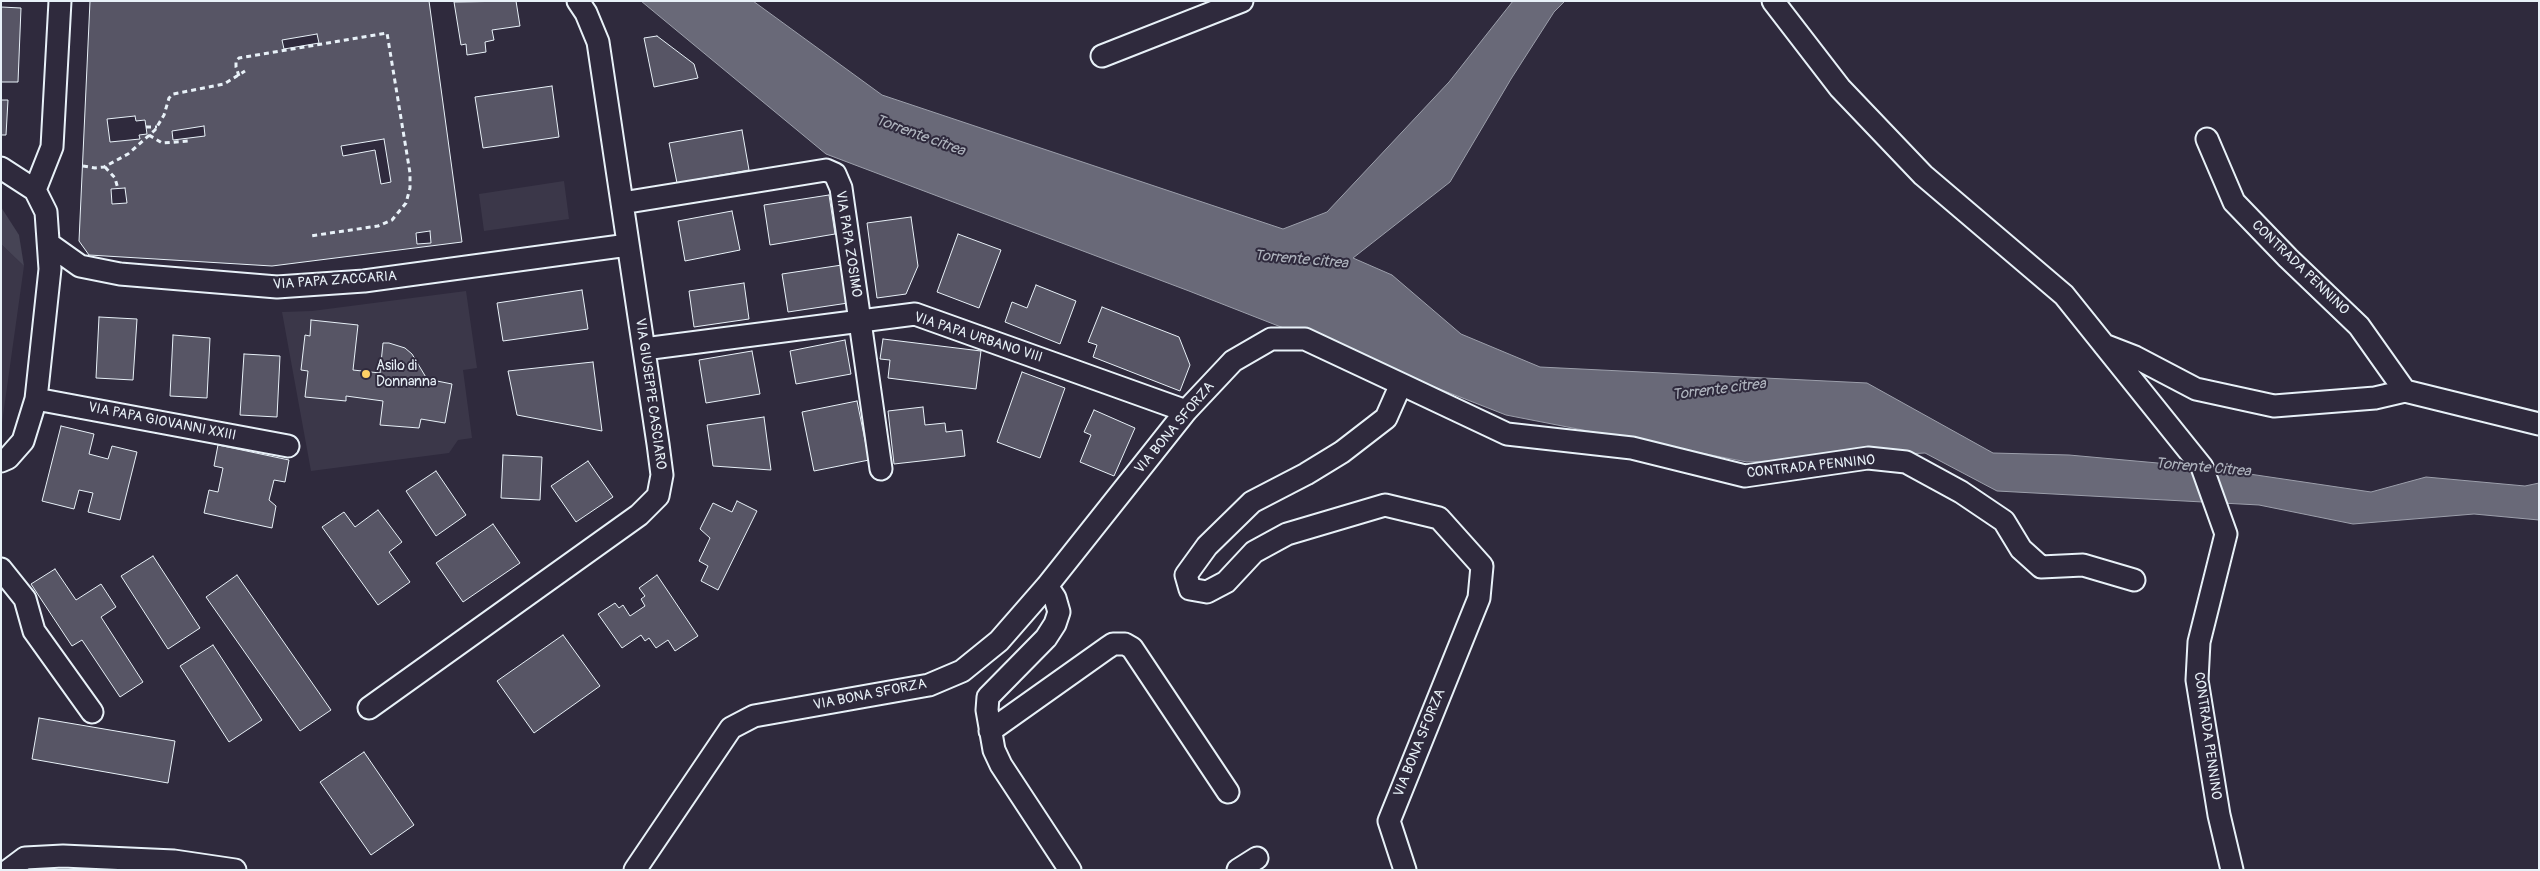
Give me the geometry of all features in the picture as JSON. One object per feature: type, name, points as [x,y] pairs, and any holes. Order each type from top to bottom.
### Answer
[{"type":"street","points":[[35,190],[52,148],[60,1]]},
{"type":"street","name":"VIA GIUSEPPE CASCIARO","points":[[369,708],[639,515],[658,496],[662,474],[598,42],[586,13],[578,1]]},
{"type":"street","points":[[1102,56],[1242,1]]},
{"type":"street","name":"CONTRADA PENNINO","points":[[1773,1],[1840,88],[1923,175],[2064,294],[2202,467],[2226,534],[2199,642],[2197,680],[2219,815],[2232,870]]},
{"type":"street","name":"CONTRADA PENNINO","points":[[2207,139],[2234,202],[2288,258],[2359,326],[2405,391]]},
{"type":"street","points":[[1,168],[35,190],[46,212],[50,270],[36,399],[23,442],[8,458],[1,461]]},
{"type":"street","name":"VIA PAPA ZOSIMO","points":[[622,203],[826,170],[835,174],[840,188],[881,469]]},
{"type":"street","name":"VIA PAPA ZACCARIA","points":[[49,244],[80,266],[120,274],[277,287],[364,281],[628,245]]},
{"type":"street","name":"VIA PAPA URBANO VIII","points":[[644,349],[915,314],[1186,411]]},
{"type":"street","name":"VIA BONA SFORZA","points":[[635,870],[731,728],[754,716],[929,685],[962,671],[999,641],[1047,586],[1186,411],[1233,361],[1271,339],[1305,339],[1401,384],[1386,418],[1342,452],[1306,474],[1252,502],[1207,546],[1186,575],[1190,589],[1208,592],[1226,582],[1254,552],[1287,534],[1385,505],[1439,518],[1482,566],[1479,598],[1388,821],[1405,870]]},
{"type":"street","name":"CONTRADA PENNINO","points":[[2102,344],[2135,358],[2196,389],[2274,406],[2375,398],[2405,391],[2539,424]]},
{"type":"street","name":"CONTRADA PENNINO","points":[[1401,384],[1507,434],[1632,448],[1745,476],[1868,458],[1906,462],[1961,492],[2004,521],[2021,549],[2041,567],[2083,565],[2134,580]]},
{"type":"street","name":"VIA PAPA GIOVANNI XXIII","points":[[36,399],[288,446]]},
{"type":"street","points":[[1,569],[25,599],[34,631],[92,712]]},
{"type":"street","points":[[1047,586],[1055,598],[1059,612],[1055,624],[1046,638],[988,697],[987,710],[990,731],[1001,765],[1070,870]]},
{"type":"street","points":[[990,731],[1113,644],[1126,644],[1132,648],[1228,792]]},
{"type":"street","points":[[9,870],[25,858],[119,863],[174,861],[235,870]]},
{"type":"street","points":[[1238,870],[1257,858]]},
{"type":"path","points":[[238,76],[236,61],[239,58],[387,33],[410,173],[410,188],[406,203],[392,220],[378,226],[310,236]]},
{"type":"path","points":[[83,166],[104,167],[128,154],[157,127],[164,115],[169,98],[173,94],[215,87],[245,71]]},
{"type":"path","points":[[146,127],[157,127]]},
{"type":"path","points":[[149,135],[162,143],[189,141]]},
{"type":"path","points":[[104,167],[115,178],[118,189]]},
{"type":"shaded area","points":[[564,181],[569,219],[484,231],[479,194]]},
{"type":"shaded area","points":[[1,207],[19,235],[24,266],[1,244]]},
{"type":"shaded area","points":[[1,244],[24,266],[1,430]]},
{"type":"shaded area","points":[[466,291],[477,368],[463,370],[472,438],[458,440],[449,453],[311,471],[282,312],[312,311]]},
{"type":"water","points":[[641,1],[753,1],[882,95],[1283,229],[1327,212],[1449,82],[1513,1],[1565,1],[1554,12],[1511,79],[1450,182],[1353,258],[1392,275],[1461,334],[1540,367],[1867,383],[1993,453],[2069,455],[2202,467],[2371,492],[2426,477],[2525,486],[2539,483],[2539,520],[2474,514],[2353,524],[2259,505],[1997,491],[1925,453],[1747,462],[1506,415],[1189,291],[826,154]]},
{"type":"building","points":[[90,1],[429,1],[462,242],[272,266],[89,255],[79,241]]},
{"type":"building","points":[[516,1],[520,26],[492,30],[494,40],[485,42],[486,52],[467,55],[466,44],[461,45],[454,2]]},
{"type":"building","points":[[1,7],[21,8],[18,82],[1,82]]},
{"type":"building","points":[[317,34],[319,43],[284,49],[282,40]]},
{"type":"building","points":[[657,36],[694,64],[698,78],[654,87],[644,38]]},
{"type":"building","points":[[552,86],[559,137],[483,148],[475,97]]},
{"type":"building","points":[[1,100],[8,100],[6,135],[1,135]]},
{"type":"building","points":[[135,116],[136,121],[145,120],[147,134],[139,135],[140,139],[110,142],[107,119]]},
{"type":"building","points":[[204,126],[205,136],[173,140],[172,131]]},
{"type":"building","points":[[742,130],[749,170],[677,183],[669,143]]},
{"type":"building","points":[[384,139],[391,182],[381,184],[375,150],[343,156],[341,146]]},
{"type":"building","points":[[125,188],[127,203],[112,204],[111,189]]},
{"type":"building","points":[[829,195],[835,234],[770,245],[764,205]]},
{"type":"building","points":[[732,211],[740,250],[685,261],[678,221]]},
{"type":"building","points":[[911,217],[918,266],[906,294],[877,298],[867,223]]},
{"type":"building","points":[[430,231],[431,243],[417,244],[416,233]]},
{"type":"building","points":[[958,234],[1001,250],[979,308],[937,292]]},
{"type":"building","points":[[842,265],[848,303],[788,312],[782,274]]},
{"type":"building","points":[[744,283],[749,319],[694,327],[689,291]]},
{"type":"building","points":[[1036,285],[1076,301],[1060,344],[1005,322],[1012,302],[1027,308]]},
{"type":"building","points":[[582,290],[588,329],[503,341],[497,303]]},
{"type":"building","points":[[1102,307],[1179,337],[1190,365],[1180,391],[1093,357],[1097,345],[1088,342]]},
{"type":"building","points":[[99,317],[137,319],[133,380],[96,378]]},
{"type":"building","name":"Asilo di Donnanna","points":[[311,320],[358,325],[353,370],[380,373],[383,343],[389,343],[405,348],[412,354],[427,379],[452,384],[445,423],[421,419],[419,428],[380,425],[383,401],[346,396],[346,401],[305,397],[308,371],[301,370],[305,335],[310,336]]},
{"type":"building","points":[[173,335],[210,338],[207,398],[170,396]]},
{"type":"building","points":[[883,339],[981,351],[976,389],[888,378],[890,360],[880,359]]},
{"type":"building","points":[[845,340],[851,374],[796,384],[790,351]]},
{"type":"building","points":[[752,351],[760,394],[706,403],[699,360]]},
{"type":"building","points":[[244,354],[280,356],[277,417],[240,415]]},
{"type":"building","points":[[593,362],[602,431],[517,415],[508,371]]},
{"type":"building","points":[[1022,372],[1065,388],[1040,458],[997,442]]},
{"type":"building","points":[[857,401],[869,460],[814,471],[802,412]]},
{"type":"building","points":[[923,407],[925,425],[945,423],[946,432],[962,430],[965,456],[894,464],[888,411]]},
{"type":"building","points":[[1094,410],[1135,428],[1114,476],[1080,462],[1091,435],[1084,432]]},
{"type":"building","points":[[764,417],[771,470],[713,466],[707,425]]},
{"type":"building","points":[[61,426],[94,434],[89,454],[108,459],[112,446],[137,452],[120,520],[88,512],[93,493],[79,490],[74,509],[42,501]]},
{"type":"building","points":[[218,445],[289,460],[285,482],[274,480],[269,500],[276,506],[272,528],[204,513],[209,490],[218,492],[223,468],[214,466]]},
{"type":"building","points":[[503,455],[542,457],[540,500],[501,498]]},
{"type":"building","points":[[588,461],[613,497],[576,522],[551,486]]},
{"type":"building","points":[[436,471],[466,515],[436,536],[406,491]]},
{"type":"building","points":[[737,501],[757,511],[718,590],[701,581],[708,566],[699,561],[710,538],[700,529],[713,503],[732,512]]},
{"type":"building","points":[[378,510],[402,542],[389,552],[410,582],[378,605],[322,527],[344,512],[355,527]]},
{"type":"building","points":[[493,524],[520,563],[463,602],[436,563]]},
{"type":"building","points":[[153,556],[200,628],[168,649],[121,576]]},
{"type":"building","points":[[55,569],[76,600],[101,584],[116,607],[101,617],[143,682],[120,697],[82,640],[72,646],[31,584]]},
{"type":"building","points":[[237,575],[331,710],[300,731],[206,597]]},
{"type":"building","points":[[657,575],[698,636],[675,651],[668,640],[656,648],[649,638],[645,641],[641,635],[622,648],[598,614],[615,603],[619,608],[623,605],[630,616],[645,606],[641,599],[645,596],[639,588]]},
{"type":"building","points":[[563,635],[600,686],[534,733],[497,681]]},
{"type":"building","points":[[213,645],[262,720],[229,742],[180,666]]},
{"type":"building","points":[[39,718],[175,741],[168,783],[32,759]]},
{"type":"building","points":[[364,752],[414,825],[371,855],[320,782]]},
{"type":"place","name":"Asilo di Donnanna","points":[[366,374]]},
{"type":"water label","name":"Torrente citrea","points":[[920,136]]},
{"type":"water label","name":"Torrente citrea","points":[[1301,260]]},
{"type":"water label","name":"Torrente citrea","points":[[1719,390]]},
{"type":"water label","name":"Torrente Citrea","points":[[2203,468]]}]
